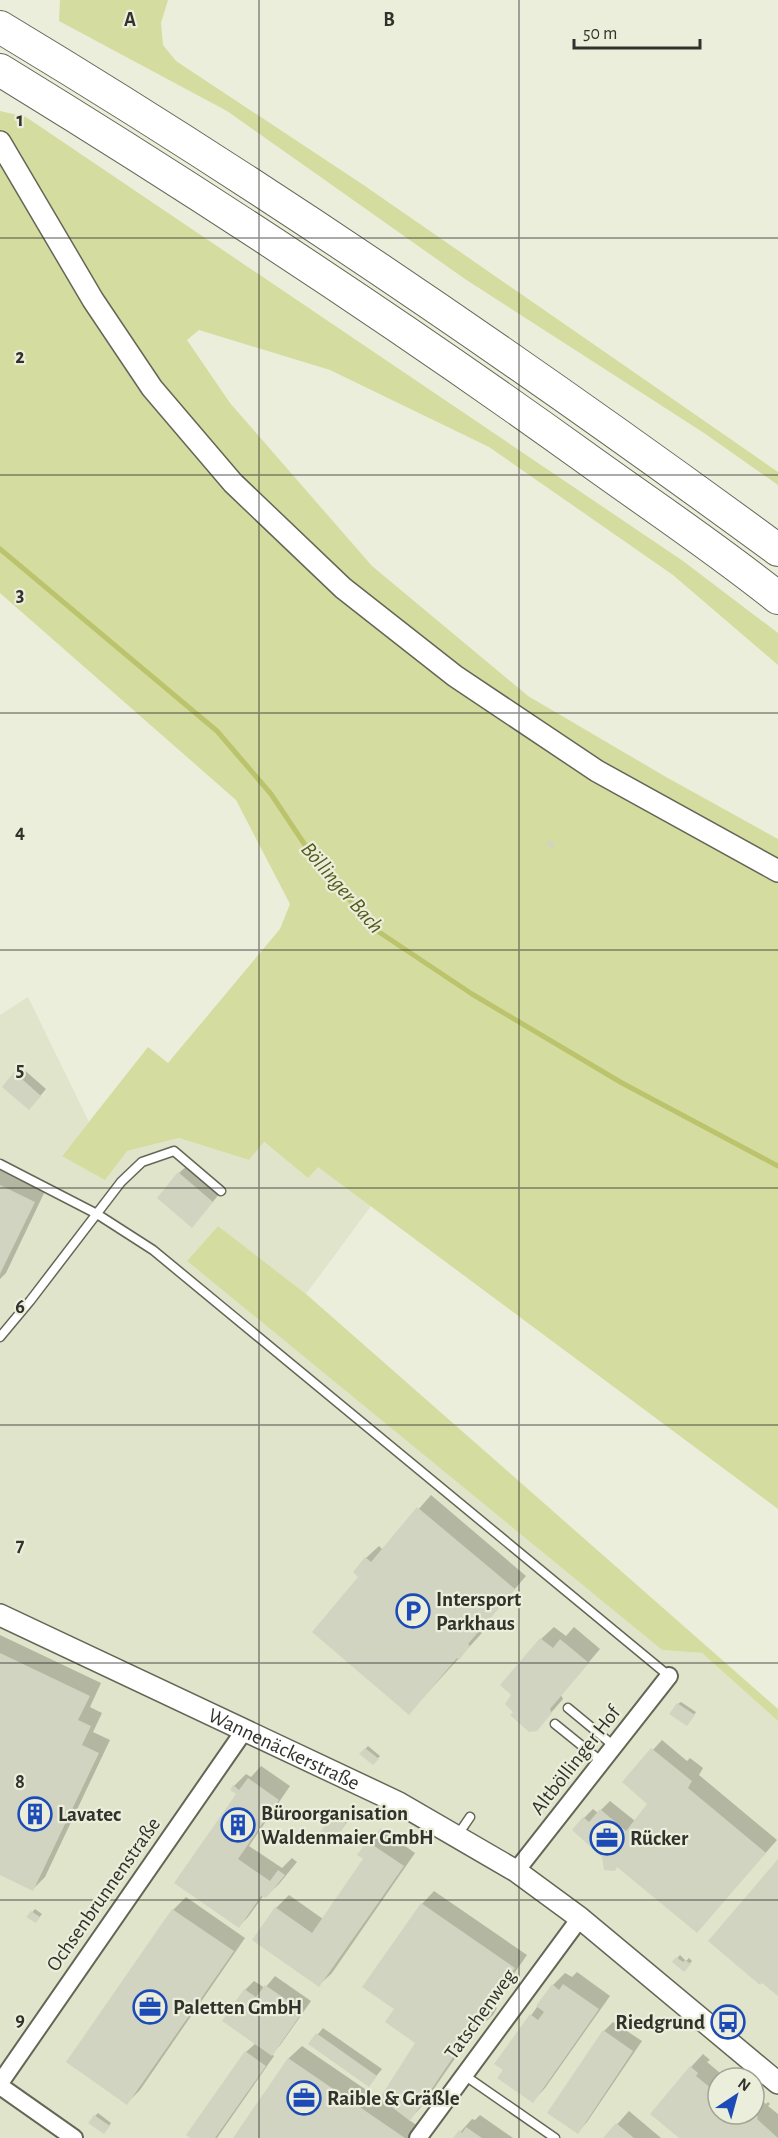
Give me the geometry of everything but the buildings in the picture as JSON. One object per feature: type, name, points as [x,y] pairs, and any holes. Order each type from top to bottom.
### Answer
[{"type":"highway","points":[[0,27],[245,180],[460,323],[570,399],[778,550]]},
{"type":"highway","points":[[0,70],[270,242],[438,354],[631,490],[778,598]]},
{"type":"street","points":[[0,141],[93,300],[152,388],[233,483],[343,588],[454,676],[597,771],[778,871]]},
{"type":"street","name":"Wannenäckerstraße","points":[[0,1615],[399,1803],[516,1871],[580,1918],[778,2083]]},
{"type":"street","name":"Altböllinger Hof","points":[[516,1871],[669,1676]]},
{"type":"street","name":"Ochsenbrunnenstraße","points":[[0,2085],[244,1731]]},
{"type":"street","name":"Tatschenweg","points":[[418,2138],[580,1918]]},
{"type":"street","points":[[0,2085],[75,2138]]},
{"type":"lane","points":[[0,1337],[121,1182],[142,1162],[174,1152],[220,1191]]},
{"type":"lane","points":[[0,1164],[97,1214],[153,1250],[669,1676]]},
{"type":"lane","points":[[568,1708],[614,1746]]},
{"type":"lane","points":[[555,1724],[602,1762]]},
{"type":"lane","points":[[456,1836],[470,1817]]},
{"type":"lane","points":[[464,2075],[555,2138]]},
{"type":"shaded area","points":[[28,997],[89,1122],[62,1155],[127,1151],[179,1138],[249,1160],[263,1142],[308,1178],[318,1166],[371,1206],[306,1294],[218,1226],[187,1261],[662,1650],[702,1653],[778,1721],[778,2138],[0,2138],[0,1015]]},
{"type":"green space","points":[[60,0],[168,0],[161,23],[163,45],[176,61],[362,184],[778,472],[778,485],[704,433],[465,279],[227,111],[59,21]]},
{"type":"green space","points":[[0,111],[26,117],[683,561],[778,633],[778,665],[673,575],[489,447],[330,370],[199,330],[187,340],[230,403],[372,566],[528,696],[778,839],[778,1509],[318,1167],[308,1178],[264,1142],[249,1160],[179,1138],[127,1151],[105,1180],[62,1156],[148,1047],[168,1063],[280,929],[290,904],[236,800],[0,593]]},
{"type":"green space","points":[[218,1226],[306,1294],[778,1709],[778,1721],[702,1653],[662,1650],[187,1261]]},
{"type":"waterway","name":"Böllinger Bach","points":[[0,549],[217,731],[271,794],[319,866],[379,932],[472,994],[622,1083],[778,1166]]},
{"type":"place","name":"Intersport Parkhaus","points":[[413,1611]]},
{"type":"place","name":"Lavatec","points":[[35,1814]]},
{"type":"place","name":"Büroorganisation Waldenmaier GmbH","points":[[238,1825]]},
{"type":"place","name":"Rücker","points":[[607,1838]]},
{"type":"place","name":"Paletten GmbH","points":[[150,2007]]},
{"type":"place","name":"Riedgrund","points":[[728,2022]]},
{"type":"place","name":"Raible & Gräßle","points":[[304,2098]]}]
